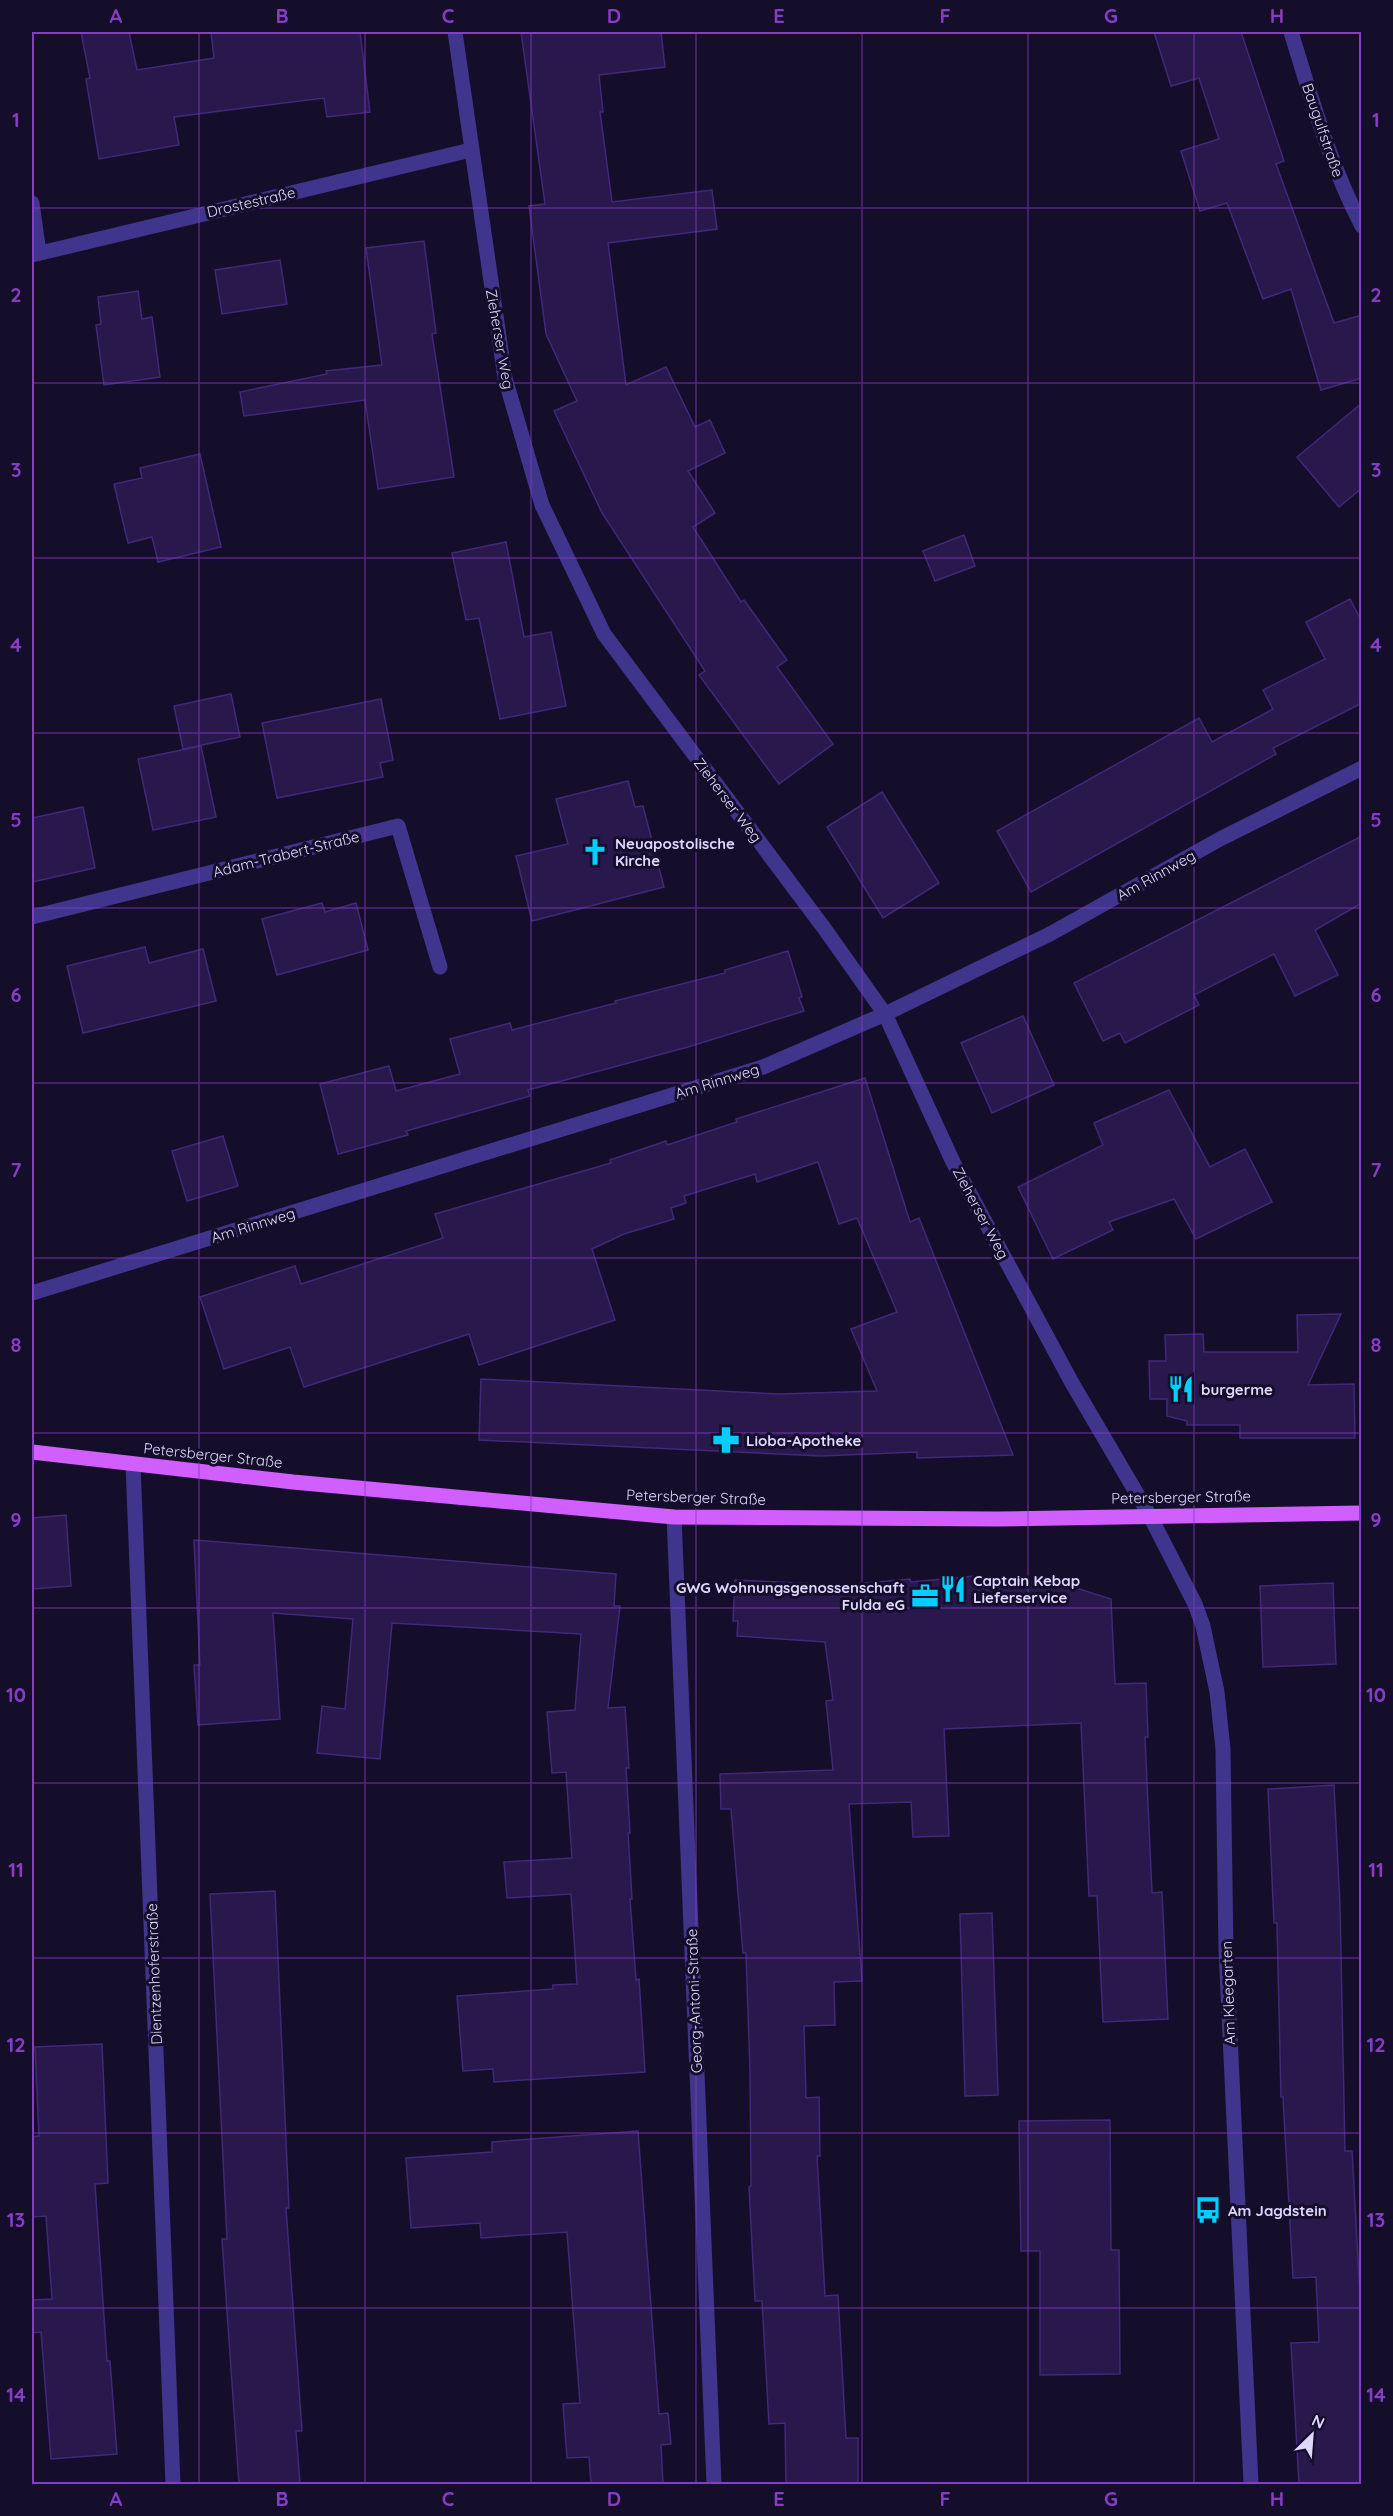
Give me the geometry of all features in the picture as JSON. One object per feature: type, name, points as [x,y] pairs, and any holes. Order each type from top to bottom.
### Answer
[{"type":"main road","name":"Petersberger Straße","points":[[32,1452],[292,1482],[674,1517],[997,1519],[1362,1513]]},
{"type":"street","name":"Zieherser Weg","points":[[455,32],[505,378],[547,516],[604,634],[824,928],[885,1014],[953,1162],[1072,1383],[1149,1516]]},
{"type":"street","name":"Baugulfstraße","points":[[1291,32],[1328,147],[1347,198],[1362,226]]},
{"type":"street","name":"Drostestraße","points":[[35,254],[471,150]]},
{"type":"street","points":[[32,203],[35,254]]},
{"type":"street","name":"Am Rinnweg","points":[[32,1293],[763,1067],[885,1014],[1050,934],[1220,839],[1362,768]]},
{"type":"street","name":"Adam-Trabert-Straße","points":[[32,917],[398,826],[440,967]]},
{"type":"street","name":"Dientzenhoferstraße","points":[[133,1464],[173,2484]]},
{"type":"street","name":"Am Kleegarten","points":[[1149,1516],[1195,1604],[1203,1626],[1217,1692],[1223,1749],[1226,1950],[1251,2484]]},
{"type":"street","name":"Georg-Antoni-Straße","points":[[674,1517],[714,2484]]},
{"type":"building","points":[[81,32],[129,32],[137,70],[214,58],[211,32],[360,32],[370,112],[327,117],[324,98],[174,117],[179,145],[99,159],[86,79],[90,78]]},
{"type":"building","points":[[521,32],[661,32],[665,67],[599,75],[603,112],[600,112],[612,202],[712,190],[717,229],[608,243],[626,385],[666,367],[695,427],[710,420],[725,453],[688,471],[715,513],[693,527],[741,602],[744,600],[787,660],[777,667],[833,744],[779,784],[699,675],[705,671],[602,513],[554,411],[577,401],[546,334],[529,206],[545,204]]},
{"type":"building","points":[[1154,32],[1241,32],[1284,161],[1276,164],[1334,323],[1362,315],[1362,378],[1321,390],[1291,289],[1263,299],[1227,203],[1200,211],[1181,151],[1219,139],[1199,78],[1171,86]]},
{"type":"building","points":[[424,241],[436,333],[432,334],[454,477],[378,489],[365,400],[244,416],[240,392],[327,374],[326,371],[382,365],[366,248]]},
{"type":"building","points":[[280,260],[287,304],[222,314],[215,270]]},
{"type":"building","points":[[138,291],[142,319],[152,317],[160,377],[104,385],[96,325],[101,324],[98,297]]},
{"type":"building","points":[[1362,403],[1362,488],[1339,507],[1297,457]]},
{"type":"building","points":[[200,454],[221,547],[158,562],[152,537],[128,543],[114,484],[142,478],[140,468]]},
{"type":"building","points":[[964,535],[975,566],[935,581],[923,551]]},
{"type":"building","points":[[506,542],[524,637],[551,632],[566,706],[500,719],[479,618],[466,620],[452,553]]},
{"type":"building","points":[[1350,599],[1362,622],[1362,703],[1273,748],[1276,754],[1031,892],[997,831],[1199,718],[1212,742],[1273,709],[1263,690],[1325,659],[1306,622]]},
{"type":"building","points":[[231,694],[240,737],[183,749],[174,706]]},
{"type":"building","points":[[381,699],[393,760],[380,763],[383,777],[277,798],[262,723]]},
{"type":"building","points":[[201,746],[216,817],[153,830],[138,759]]},
{"type":"building","name":"Neuapostolische Kirche","points":[[628,781],[635,807],[643,806],[664,887],[532,921],[516,856],[568,844],[556,799]]},
{"type":"building","points":[[882,792],[939,883],[883,918],[827,827]]},
{"type":"building","points":[[83,807],[95,868],[32,882],[32,818]]},
{"type":"building","points":[[1362,836],[1362,903],[1315,930],[1338,975],[1295,996],[1274,954],[1194,995],[1199,1005],[1125,1043],[1120,1033],[1103,1041],[1074,983]]},
{"type":"building","points":[[322,903],[325,912],[356,903],[368,950],[277,975],[262,919]]},
{"type":"building","points":[[145,947],[149,963],[203,949],[216,1001],[83,1033],[67,966]]},
{"type":"building","points":[[788,951],[804,1011],[688,1047],[528,1090],[530,1096],[406,1131],[408,1135],[338,1154],[320,1084],[389,1066],[396,1091],[460,1074],[450,1039],[510,1023],[512,1030],[616,1003],[615,1001],[725,973],[725,970]]},
{"type":"building","points":[[1023,1016],[1054,1085],[992,1113],[961,1043]]},
{"type":"building","points":[[865,1078],[910,1222],[919,1218],[1013,1455],[917,1458],[917,1452],[821,1456],[479,1440],[481,1379],[779,1394],[877,1391],[851,1329],[897,1312],[857,1218],[839,1224],[818,1162],[757,1182],[755,1174],[684,1196],[686,1203],[671,1208],[674,1219],[624,1234],[592,1249],[615,1320],[479,1365],[469,1334],[304,1387],[290,1347],[224,1369],[200,1297],[295,1266],[301,1284],[443,1238],[435,1214],[611,1163],[610,1160],[666,1141],[667,1145],[737,1122],[736,1119]]},
{"type":"building","points":[[1169,1090],[1210,1167],[1245,1149],[1272,1202],[1196,1239],[1174,1199],[1109,1222],[1113,1230],[1053,1259],[1018,1187],[1103,1145],[1094,1123]]},
{"type":"building","points":[[223,1136],[238,1186],[187,1201],[172,1151]]},
{"type":"building","points":[[1341,1314],[1308,1385],[1354,1384],[1355,1438],[1240,1438],[1240,1425],[1187,1425],[1187,1421],[1167,1416],[1167,1399],[1150,1399],[1149,1361],[1166,1361],[1165,1335],[1203,1334],[1204,1352],[1298,1352],[1297,1315]]},
{"type":"building","points":[[66,1515],[71,1586],[32,1589],[32,1518]]},
{"type":"building","points":[[194,1540],[616,1574],[614,1606],[620,1606],[608,1708],[625,1707],[629,1768],[626,1768],[630,1833],[628,1833],[632,1899],[630,1899],[636,1980],[639,1979],[645,2072],[494,2082],[493,2069],[463,2071],[457,1996],[553,1989],[553,1985],[577,1984],[571,1894],[507,1898],[504,1862],[572,1858],[566,1772],[552,1773],[547,1712],[575,1710],[581,1634],[392,1623],[380,1759],[317,1753],[322,1706],[345,1709],[353,1619],[273,1613],[280,1719],[198,1725],[194,1665],[200,1665]]},
{"type":"building","points":[[975,1576],[1079,1586],[1079,1589],[1111,1599],[1115,1684],[1146,1683],[1148,1737],[1145,1737],[1152,1893],[1162,1892],[1168,2019],[1103,2022],[1097,1896],[1089,1896],[1081,1723],[944,1729],[949,1836],[913,1837],[911,1802],[849,1804],[862,1981],[834,1982],[835,2025],[804,2026],[806,2098],[819,2097],[820,2156],[817,2156],[825,2296],[838,2295],[846,2438],[858,2438],[858,2484],[786,2484],[785,2423],[769,2424],[762,2301],[755,2301],[749,2187],[751,2186],[750,2071],[746,1953],[743,1953],[731,1809],[721,1809],[720,1774],[833,1770],[826,1701],[833,1700],[825,1642],[737,1636],[738,1621],[733,1621],[735,1580],[841,1585]]},
{"type":"building","points":[[1333,1583],[1336,1664],[1263,1667],[1260,1586]]},
{"type":"building","points":[[1334,1785],[1340,1906],[1345,2151],[1352,2151],[1362,2331],[1362,2484],[1299,2484],[1291,2343],[1319,2342],[1316,2277],[1293,2278],[1283,2097],[1281,2097],[1277,1923],[1274,1923],[1268,1789]]},
{"type":"building","points":[[275,1891],[289,2208],[286,2208],[302,2431],[296,2431],[300,2484],[239,2484],[222,2239],[227,2239],[210,1894]]},
{"type":"building","points":[[992,1913],[998,2095],[965,2096],[960,1914]]},
{"type":"building","points":[[102,2044],[108,2183],[95,2184],[107,2361],[110,2361],[117,2454],[51,2459],[41,2332],[32,2333],[32,2300],[52,2299],[46,2216],[32,2217],[32,2137],[39,2136],[35,2047]]},
{"type":"building","points":[[1110,2120],[1111,2250],[1119,2250],[1120,2374],[1040,2375],[1040,2251],[1021,2251],[1019,2121]]},
{"type":"building","points":[[638,2131],[659,2414],[668,2413],[671,2444],[661,2445],[663,2484],[591,2484],[589,2457],[567,2458],[563,2404],[580,2403],[567,2232],[481,2238],[480,2223],[411,2228],[406,2158],[492,2152],[492,2142]]},
{"type":"place","name":"Neuapostolische Kirche","points":[[595,852]]},
{"type":"place","name":"burgerme","points":[[1181,1389]]},
{"type":"place","name":"Lioba-Apotheke","points":[[726,1440]]},
{"type":"place","name":"Captain Kebap Lieferservice","points":[[953,1589]]},
{"type":"place","name":"GWG Wohnungsgenossenschaft Fulda eG","points":[[925,1596]]},
{"type":"place","name":"Am Jagdstein","points":[[1208,2210]]}]
